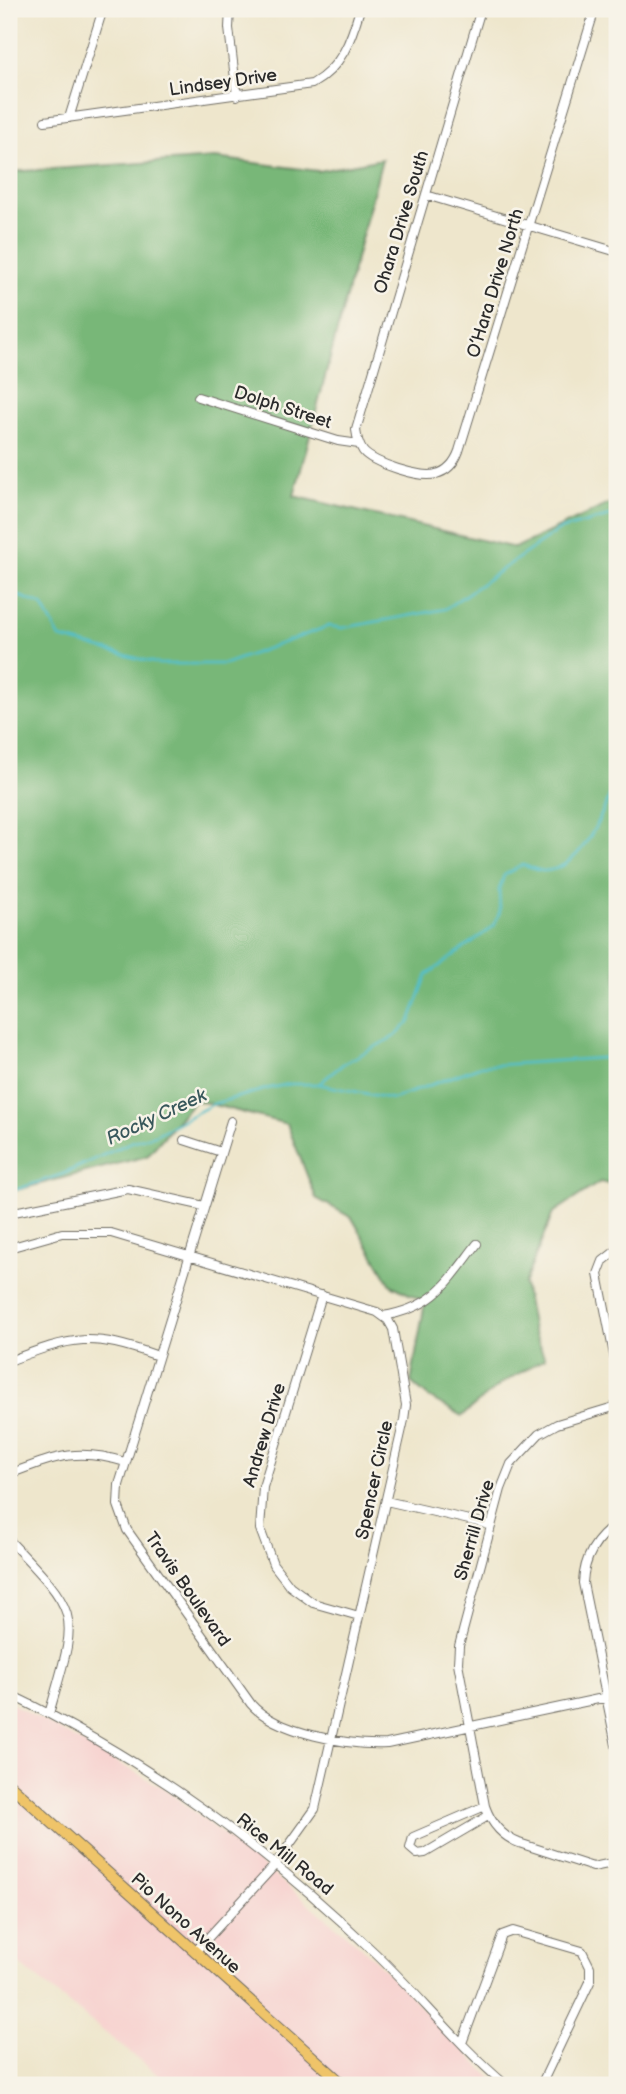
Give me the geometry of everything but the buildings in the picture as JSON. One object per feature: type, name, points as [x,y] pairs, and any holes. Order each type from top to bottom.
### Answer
[{"type":"main road","name":"Pio Nono Avenue","points":[[9,1784],[344,2085]]},
{"type":"street","points":[[69,118],[103,9]]},
{"type":"street","points":[[230,9],[230,41],[237,96]]},
{"type":"street","name":"Lindsey Drive","points":[[46,121],[307,86],[327,76],[346,50],[360,9]]},
{"type":"street","name":"Ohara Drive South","points":[[359,444],[358,423],[481,9]]},
{"type":"street","name":"O’Hara Drive North","points":[[359,444],[372,459],[421,475],[435,475],[451,465],[459,451],[596,9]]},
{"type":"street","points":[[426,195],[614,251]]},
{"type":"street","name":"Dolph Street","points":[[198,397],[338,441],[359,444]]},
{"type":"street","name":"Travis Boulevard","points":[[231,1121],[125,1462],[117,1495],[127,1530],[251,1704],[273,1722],[331,1738],[387,1744],[617,1695]]},
{"type":"street","points":[[184,1140],[221,1152]]},
{"type":"street","points":[[9,1213],[128,1189],[204,1206]]},
{"type":"street","points":[[9,1248],[62,1233],[92,1232],[127,1236],[383,1316],[416,1308],[434,1298],[477,1244]]},
{"type":"street","points":[[617,1250],[603,1261],[598,1274],[617,1370]]},
{"type":"street","name":"Andrew Drive","points":[[322,1295],[263,1487],[260,1529],[273,1564],[290,1586],[313,1603],[359,1616]]},
{"type":"street","name":"Spencer Circle","points":[[195,1952],[275,1865],[315,1809],[386,1501],[405,1405],[393,1329],[383,1316]]},
{"type":"street","points":[[9,1361],[52,1344],[85,1338],[117,1342],[158,1356]]},
{"type":"street","name":"Sherrill Drive","points":[[488,1816],[469,1727],[458,1655],[508,1470],[526,1445],[557,1424],[617,1406]]},
{"type":"street","points":[[9,1474],[59,1455],[76,1453],[97,1453],[125,1462]]},
{"type":"street","points":[[386,1501],[491,1525]]},
{"type":"street","points":[[617,1524],[594,1546],[583,1574],[585,1600],[617,1750]]},
{"type":"street","points":[[9,1541],[52,1585],[62,1598],[69,1618],[68,1648],[49,1714]]},
{"type":"street","name":"Rice Mill Road","points":[[9,1694],[159,1776],[275,1865],[377,1955],[506,2085]]},
{"type":"street","points":[[485,1806],[413,1838],[410,1848],[414,1853],[425,1853],[488,1816],[500,1832],[519,1843],[593,1867],[617,1863]]},
{"type":"street","points":[[462,2043],[485,1988],[502,1935],[513,1931],[582,1951],[590,1967],[590,1982],[541,2085]]},
{"type":"shaded area","points":[[9,1702],[165,1789],[364,1949],[498,2085],[172,2085],[167,2082],[14,1960],[9,1952]]},
{"type":"green space","points":[[215,158],[318,171],[382,159],[294,496],[515,548],[617,500],[617,1186],[600,1182],[553,1213],[524,1284],[533,1330],[545,1358],[501,1384],[462,1416],[427,1396],[411,1382],[425,1302],[391,1285],[352,1218],[316,1198],[287,1124],[195,1100],[147,1156],[9,1192],[9,172]]},
{"type":"waterway","points":[[9,592],[42,605],[60,638],[159,664],[225,664],[329,626],[342,628],[445,609],[559,530],[617,514]]},
{"type":"waterway","name":"Rocky Creek","points":[[320,1083],[343,1064],[397,1035],[410,1021],[427,975],[494,926],[500,911],[499,890],[504,875],[522,865],[544,871],[558,868],[571,860],[591,836],[617,779]]},
{"type":"waterway","name":"Rocky Creek","points":[[9,1192],[63,1174],[131,1142],[155,1135],[213,1104],[270,1088],[290,1084],[318,1084],[393,1099],[481,1066],[617,1057]]}]
